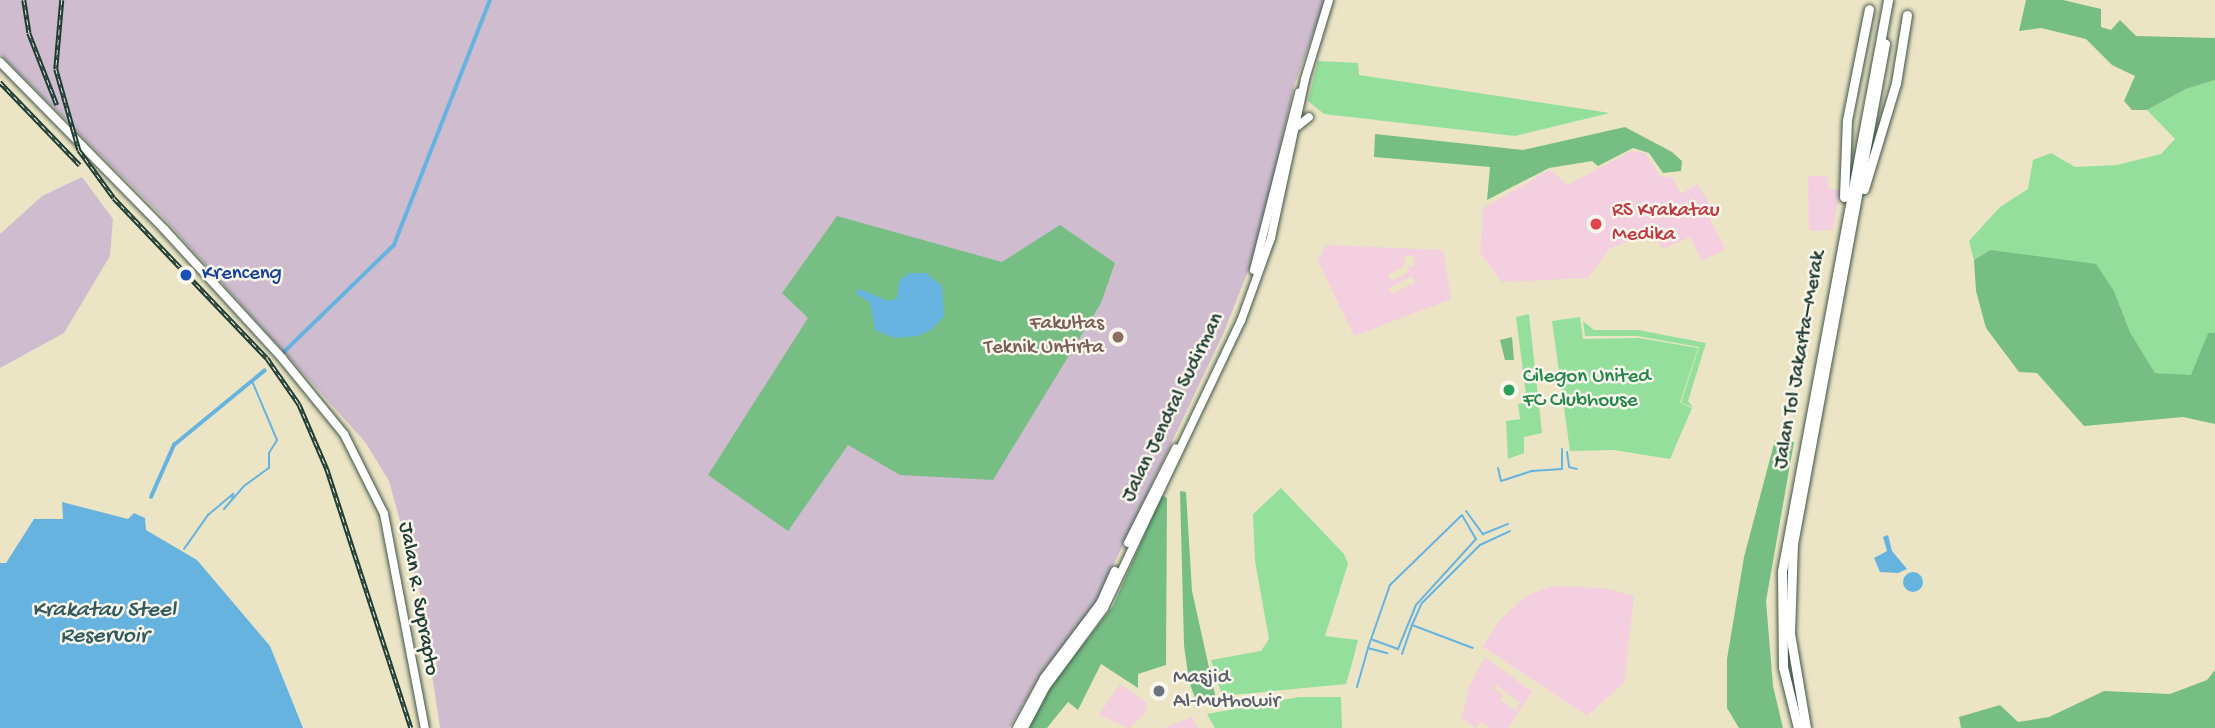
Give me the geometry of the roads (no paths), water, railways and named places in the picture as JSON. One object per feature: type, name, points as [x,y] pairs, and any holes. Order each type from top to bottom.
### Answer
[{"type":"highway","points":[[1024,728],[1045,688],[1104,607],[1241,321],[1271,238],[1305,79],[1329,0]]},
{"type":"highway","name":"Jalan Tol Jakarta–Merak","points":[[1798,728],[1783,667],[1782,571],[1838,251],[1890,3]]},
{"type":"highway","points":[[1838,251],[1847,120],[1869,9]]},
{"type":"highway","points":[[1851,232],[1896,83],[1907,15]]},
{"type":"highway","name":"Jalan Tol Jakarta–Merak","points":[[1806,728],[1789,624],[1793,544],[1851,232],[1887,18]]},
{"type":"highway","name":"Jalan R. Suprapto","points":[[0,62],[164,229],[297,375],[344,434],[384,514],[425,728]]},
{"type":"highway","name":"Jalan Jendral Sudirman","points":[[1017,728],[1044,678],[1101,602],[1221,355],[1260,253],[1284,140],[1305,79]]},
{"type":"highway","points":[[1296,129],[1309,117],[1302,102]]},
{"type":"water","points":[[909,273],[926,273],[942,286],[944,316],[931,330],[918,336],[894,338],[875,330],[870,302],[856,294],[859,289],[889,301],[897,298],[899,281]]},
{"type":"water","name":"Krakatau Steel Reservoir","points":[[62,502],[128,519],[134,513],[145,518],[146,530],[197,560],[270,646],[303,728],[0,728],[0,563],[6,563],[34,519],[63,519]]},
{"type":"water","points":[[1888,535],[1892,551],[1907,569],[1898,573],[1880,572],[1874,558],[1887,551],[1883,537]]},
{"type":"water","points":[[1913,572],[1920,575],[1923,582],[1920,589],[1913,592],[1906,589],[1903,582],[1906,575]]},
{"type":"waterway","points":[[283,353],[394,245],[490,0]]},
{"type":"waterway","points":[[151,497],[174,445],[264,371]]},
{"type":"waterway","points":[[224,509],[244,486],[269,468],[269,453],[277,440],[252,381]]},
{"type":"waterway","points":[[1498,468],[1501,481],[1532,471],[1562,469],[1562,449]]},
{"type":"waterway","points":[[1567,452],[1569,467],[1577,469]]},
{"type":"waterway","points":[[184,549],[208,515],[233,494],[232,499]]},
{"type":"waterway","points":[[1466,511],[1483,534],[1508,524]]},
{"type":"waterway","points":[[1368,648],[1390,585],[1462,515],[1476,539],[1416,605],[1398,649],[1373,640]]},
{"type":"waterway","points":[[1412,625],[1422,603],[1480,545],[1510,531]]},
{"type":"waterway","points":[[1402,654],[1412,625],[1473,648]]},
{"type":"waterway","points":[[1357,687],[1368,648],[1387,653]]},
{"type":"railway","points":[[24,0],[29,33],[57,105]]},
{"type":"railway","points":[[62,0],[56,69],[79,150],[114,198],[267,358],[299,404],[327,469],[411,728]]},
{"type":"railway","points":[[0,82],[80,165]]},
{"type":"place","name":"RS Krakatau Medika","points":[[1596,224]]},
{"type":"place","name":"Krenceng","points":[[186,275]]},
{"type":"place","name":"Fakultas Teknik Untirta","points":[[1118,337]]},
{"type":"place","name":"Cilegon United FC Clubhouse","points":[[1509,390]]},
{"type":"place","name":"Masjid Al-Muthowir","points":[[1159,691]]}]
